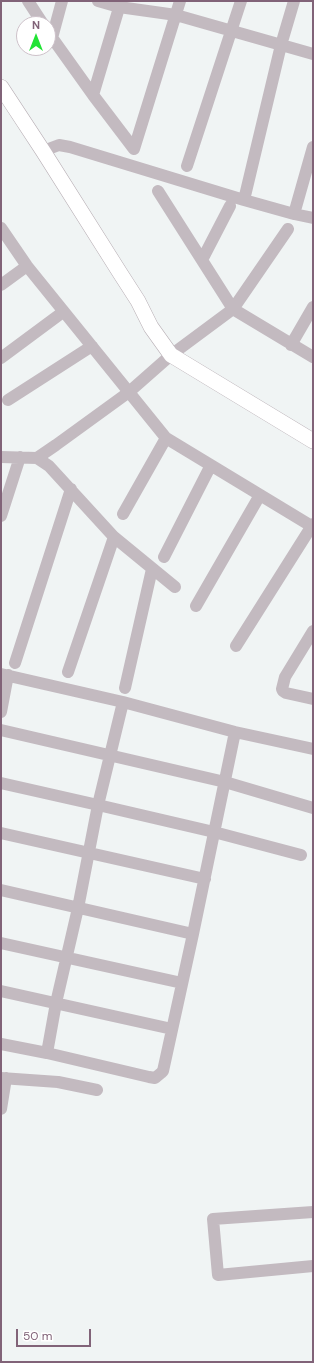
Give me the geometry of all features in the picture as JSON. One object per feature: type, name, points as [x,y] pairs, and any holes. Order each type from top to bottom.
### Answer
[{"type":"main road","points":[[1,87],[138,301],[151,327],[172,355],[313,441]]},
{"type":"street","points":[[28,1],[38,16]]},
{"type":"street","points":[[56,18],[62,1]]},
{"type":"street","points":[[98,1],[176,15],[313,54]]},
{"type":"street","points":[[56,43],[134,149],[180,1]]},
{"type":"street","points":[[187,166],[241,1]]},
{"type":"street","points":[[244,200],[281,45],[294,1]]},
{"type":"street","points":[[93,95],[120,4]]},
{"type":"street","points":[[43,151],[59,145],[70,147],[244,200],[313,218]]},
{"type":"street","points":[[294,214],[313,147]]},
{"type":"street","points":[[158,190],[233,309],[313,357]]},
{"type":"street","points":[[202,260],[230,206]]},
{"type":"street","points":[[1,228],[27,266],[63,312],[166,438],[313,526],[236,646]]},
{"type":"street","points":[[37,458],[129,392],[172,355],[233,309],[288,229]]},
{"type":"street","points":[[1,286],[27,266]]},
{"type":"street","points":[[292,345],[313,307]]},
{"type":"street","points":[[1,358],[63,312]]},
{"type":"street","points":[[8,400],[92,346]]},
{"type":"street","points":[[123,514],[166,438]]},
{"type":"street","points":[[1,451],[20,457]]},
{"type":"street","points":[[1,456],[37,458],[49,466],[114,537],[175,587]]},
{"type":"street","points":[[1,516],[20,457]]},
{"type":"street","points":[[164,557],[211,465]]},
{"type":"street","points":[[15,663],[71,489]]},
{"type":"street","points":[[196,606],[260,494]]},
{"type":"street","points":[[68,672],[114,537]]},
{"type":"street","points":[[125,688],[152,569]]},
{"type":"street","points":[[313,631],[285,677],[282,689],[286,693],[313,699]]},
{"type":"street","points":[[1,712],[4,675],[123,702],[235,732],[313,749]]},
{"type":"street","points":[[47,1053],[56,1003],[78,908],[98,805],[123,702]]},
{"type":"street","points":[[1,730],[225,782],[313,808]]},
{"type":"street","points":[[1,1044],[47,1053],[148,1077],[155,1078],[163,1071],[235,732]]},
{"type":"street","points":[[1,783],[214,832],[301,855]]},
{"type":"street","points":[[1,833],[205,879]]},
{"type":"street","points":[[1,890],[193,934]]},
{"type":"street","points":[[1,943],[67,959],[182,983]]},
{"type":"street","points":[[1,991],[172,1029]]},
{"type":"street","points":[[1,1109],[3,1078],[58,1082],[97,1090]]},
{"type":"street","points":[[313,1212],[213,1219],[218,1275],[313,1266]]}]
